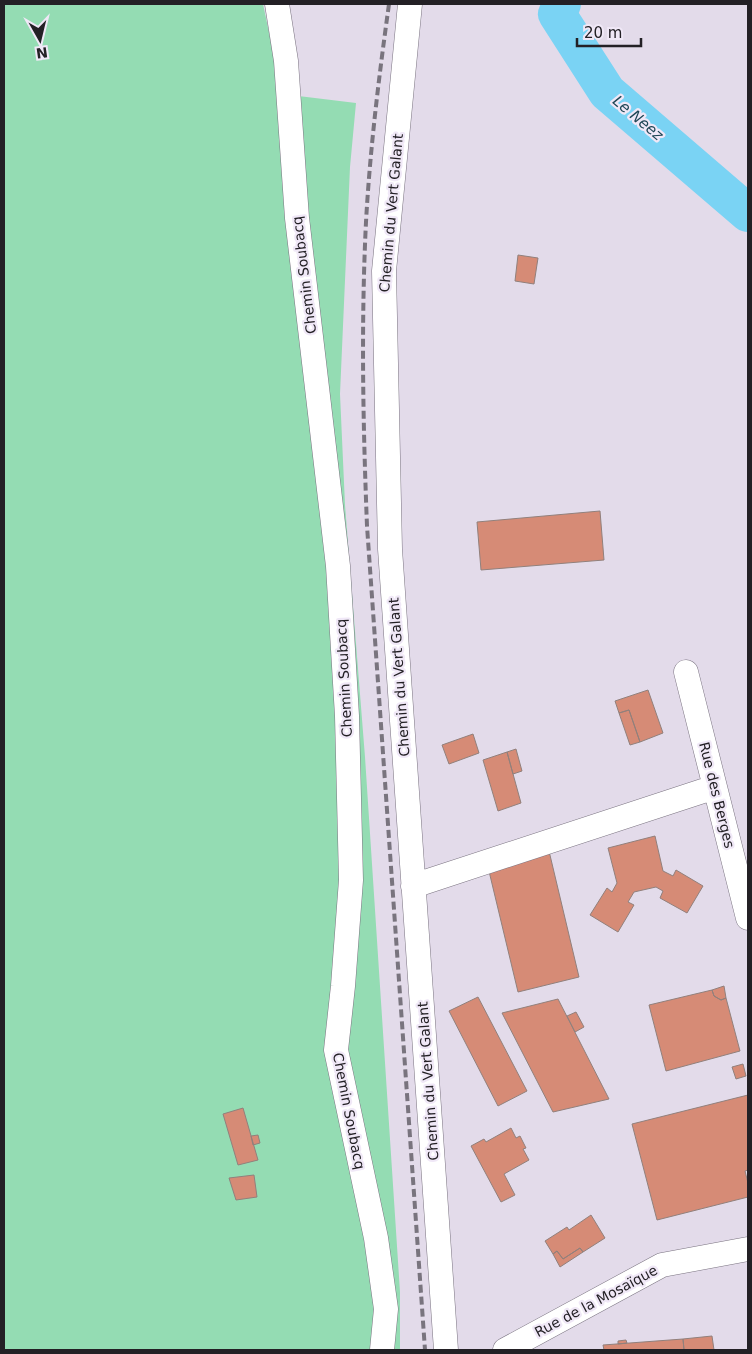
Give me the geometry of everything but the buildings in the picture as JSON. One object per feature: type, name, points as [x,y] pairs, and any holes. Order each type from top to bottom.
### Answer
[{"type":"street","name":"Chemin Soubacq","points":[[277,4],[286,61],[297,218],[338,566],[346,706],[351,880],[336,1050],[377,1247],[386,1309],[382,1350]]},
{"type":"street","name":"Chemin du Vert Galant","points":[[410,4],[384,271],[390,549],[446,1350]]},
{"type":"street","name":"Rue des Berges","points":[[686,672],[748,918]]},
{"type":"street","points":[[413,886],[715,787]]},
{"type":"street","name":"Rue de la Mosaïque","points":[[505,1350],[662,1265],[748,1249]]},
{"type":"green space","points":[[4,4],[263,4],[282,94],[356,103],[350,167],[340,394],[345,505],[365,757],[400,1292],[400,1350],[4,1350]]},
{"type":"waterway","name":"Le Neez","points":[[562,4],[557,14],[607,92],[748,213]]},
{"type":"railway","points":[[389,4],[375,113],[366,222],[363,336],[364,450],[367,526],[425,1350]]}]
